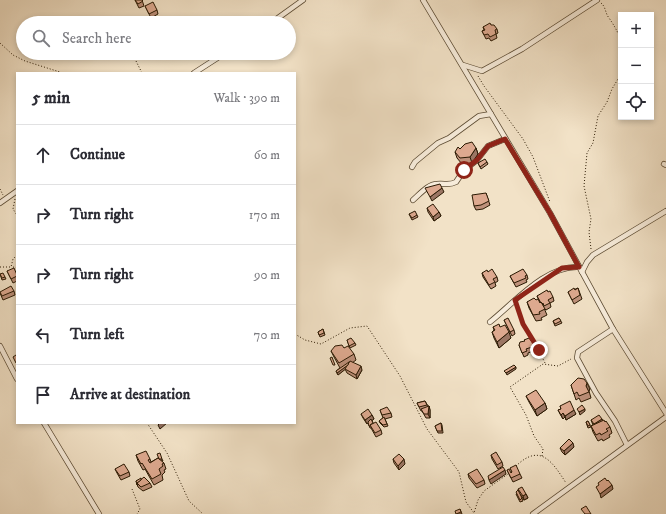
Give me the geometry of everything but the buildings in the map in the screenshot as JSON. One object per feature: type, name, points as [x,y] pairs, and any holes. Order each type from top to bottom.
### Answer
[{"type":"street","points":[[281,16],[304,0]]},
{"type":"street","points":[[423,0],[550,213],[613,329],[666,413]]},
{"type":"street","points":[[462,65],[482,71],[502,61],[597,0]]},
{"type":"street","points":[[196,72],[214,60]]},
{"type":"street","points":[[412,167],[415,162],[438,143],[449,138],[479,116],[491,114]]},
{"type":"street","points":[[413,200],[430,185],[446,185],[456,182],[464,170],[477,160],[488,146],[505,139]]},
{"type":"street","points":[[0,203],[16,192]]},
{"type":"street","points":[[582,272],[587,262],[593,255],[666,211]]},
{"type":"street","points":[[490,322],[515,300],[562,268],[579,267]]},
{"type":"street","points":[[613,329],[577,355],[580,365],[614,421],[626,445]]},
{"type":"street","points":[[0,346],[16,377]]},
{"type":"street","points":[[533,514],[666,417]]},
{"type":"street","points":[[45,424],[99,514]]},
{"type":"path","points":[[597,0],[605,6],[609,18],[618,33]]},
{"type":"path","points":[[0,43],[16,56]]},
{"type":"path","points":[[23,60],[60,72]]},
{"type":"path","points":[[136,60],[142,72]]},
{"type":"path","points":[[475,70],[484,86],[501,107],[523,139],[533,157],[550,200],[550,213]]},
{"type":"path","points":[[593,255],[590,247],[589,232],[591,219],[584,186],[587,169],[586,159],[593,143],[598,116],[605,106],[618,79]]},
{"type":"path","points":[[0,189],[6,199]]},
{"type":"path","points":[[16,198],[13,208],[16,213]]},
{"type":"path","points":[[12,266],[13,259],[16,256]]},
{"type":"path","points":[[0,267],[9,268],[12,266],[16,268]]},
{"type":"path","points":[[515,300],[526,332],[538,348],[546,363],[551,366],[558,366],[577,355]]},
{"type":"path","points":[[296,335],[305,340],[321,344],[350,328],[367,326],[400,376],[427,429],[458,472],[466,502],[474,513],[478,500],[484,490],[510,471]]},
{"type":"path","points":[[542,456],[543,449],[534,436],[526,415],[510,387],[546,363]]},
{"type":"path","points":[[148,424],[167,453],[189,501],[203,514]]},
{"type":"path","points":[[514,468],[531,455],[542,456],[559,471],[569,487]]},
{"type":"path","points":[[132,489],[141,514]]},
{"type":"path","points":[[137,514],[140,511]]},
{"type":"route","points":[[464,170],[477,160],[488,146],[505,139],[550,213],[579,267],[569,266],[562,268],[542,280],[515,300],[526,332],[529,333],[539,350]]}]
